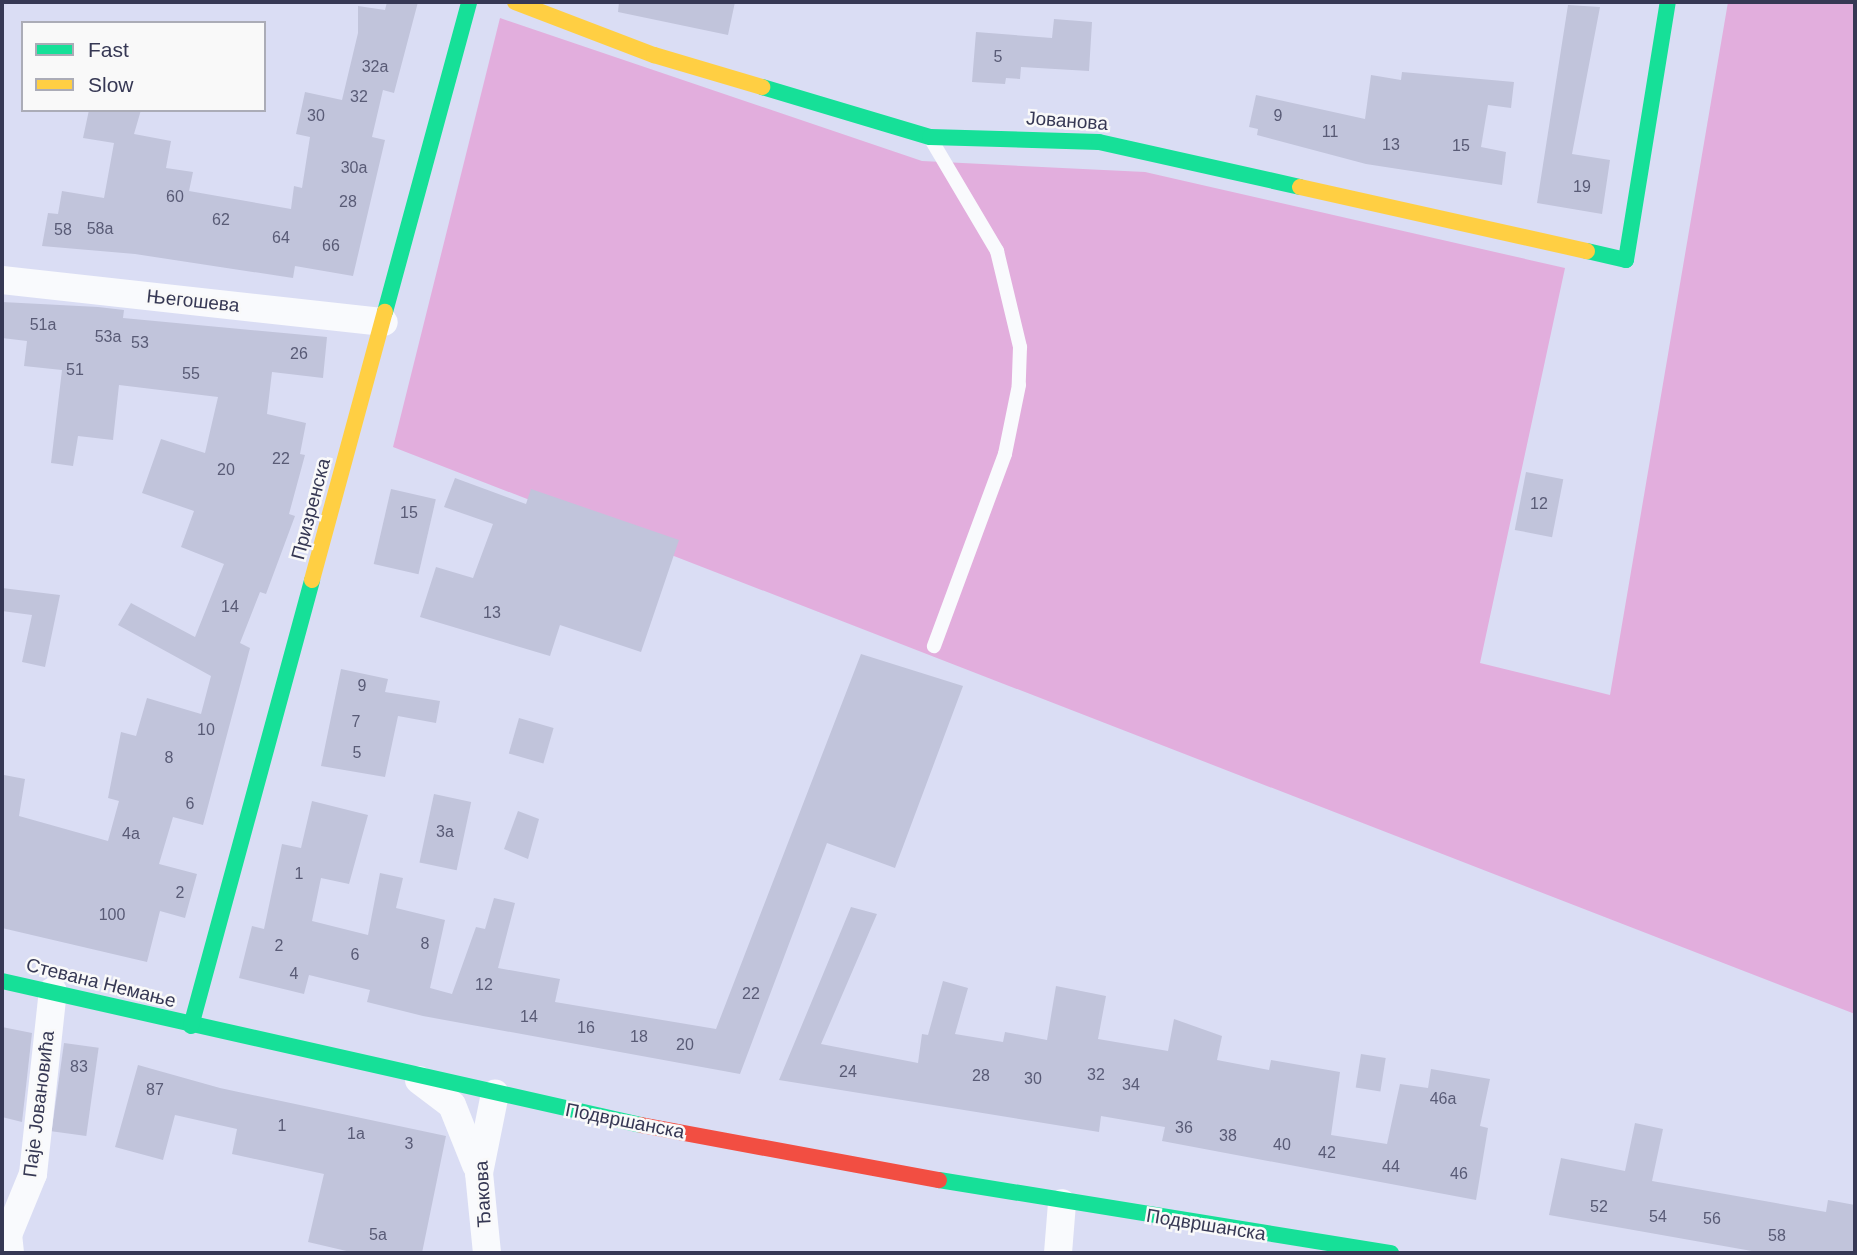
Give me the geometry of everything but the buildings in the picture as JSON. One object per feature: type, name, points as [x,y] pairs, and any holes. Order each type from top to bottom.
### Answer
[{"type":"street","name":"Призренска","points":[[191,1026],[469,2]]},
{"type":"street","name":"Јованова","points":[[515,2],[654,55],[930,137],[1099,142],[1626,260],[1668,2]]},
{"type":"street","name":"Његошева","points":[[2,280],[384,322]]},
{"type":"street","name":"Стевана Немање","points":[[2,981],[191,1026]]},
{"type":"street","name":"Паје Јовановића","points":[[6,1241],[33,1174],[53,991]]},
{"type":"street","name":"Подвршанска","points":[[191,1026],[495,1094],[1062,1202],[1391,1253]]},
{"type":"street","points":[[411,1075],[452,1105],[479,1173]]},
{"type":"street","name":"Ђакова","points":[[487,1253],[479,1173],[495,1094]]},
{"type":"street","points":[[1058,1253],[1062,1202]]},
{"type":"lane","points":[[930,137],[997,251],[1020,346],[1018,397],[1005,454],[934,646]]},
{"type":"shaded area","points":[[1728,2],[1855,2],[1855,1014],[393,447],[500,18],[922,161],[1145,172],[1565,268],[1480,663],[1610,695]]},
{"type":"traffic: fast","points":[[385,312],[469,2]]},
{"type":"traffic: fast","points":[[1587,251],[1626,260],[1668,2]]},
{"type":"traffic: fast","points":[[762,87],[930,137],[1099,142],[1300,187]]},
{"type":"traffic: fast","points":[[191,1026],[312,580]]},
{"type":"traffic: fast","points":[[2,981],[641,1125]]},
{"type":"traffic: fast","points":[[939,1180],[1391,1253]]},
{"type":"traffic: slow","points":[[515,2],[654,55],[762,87]]},
{"type":"traffic: slow","points":[[1300,187],[1587,251]]},
{"type":"traffic: slow","points":[[312,580],[385,312]]},
{"type":"traffic: jam","points":[[641,1125],[939,1180]]}]
